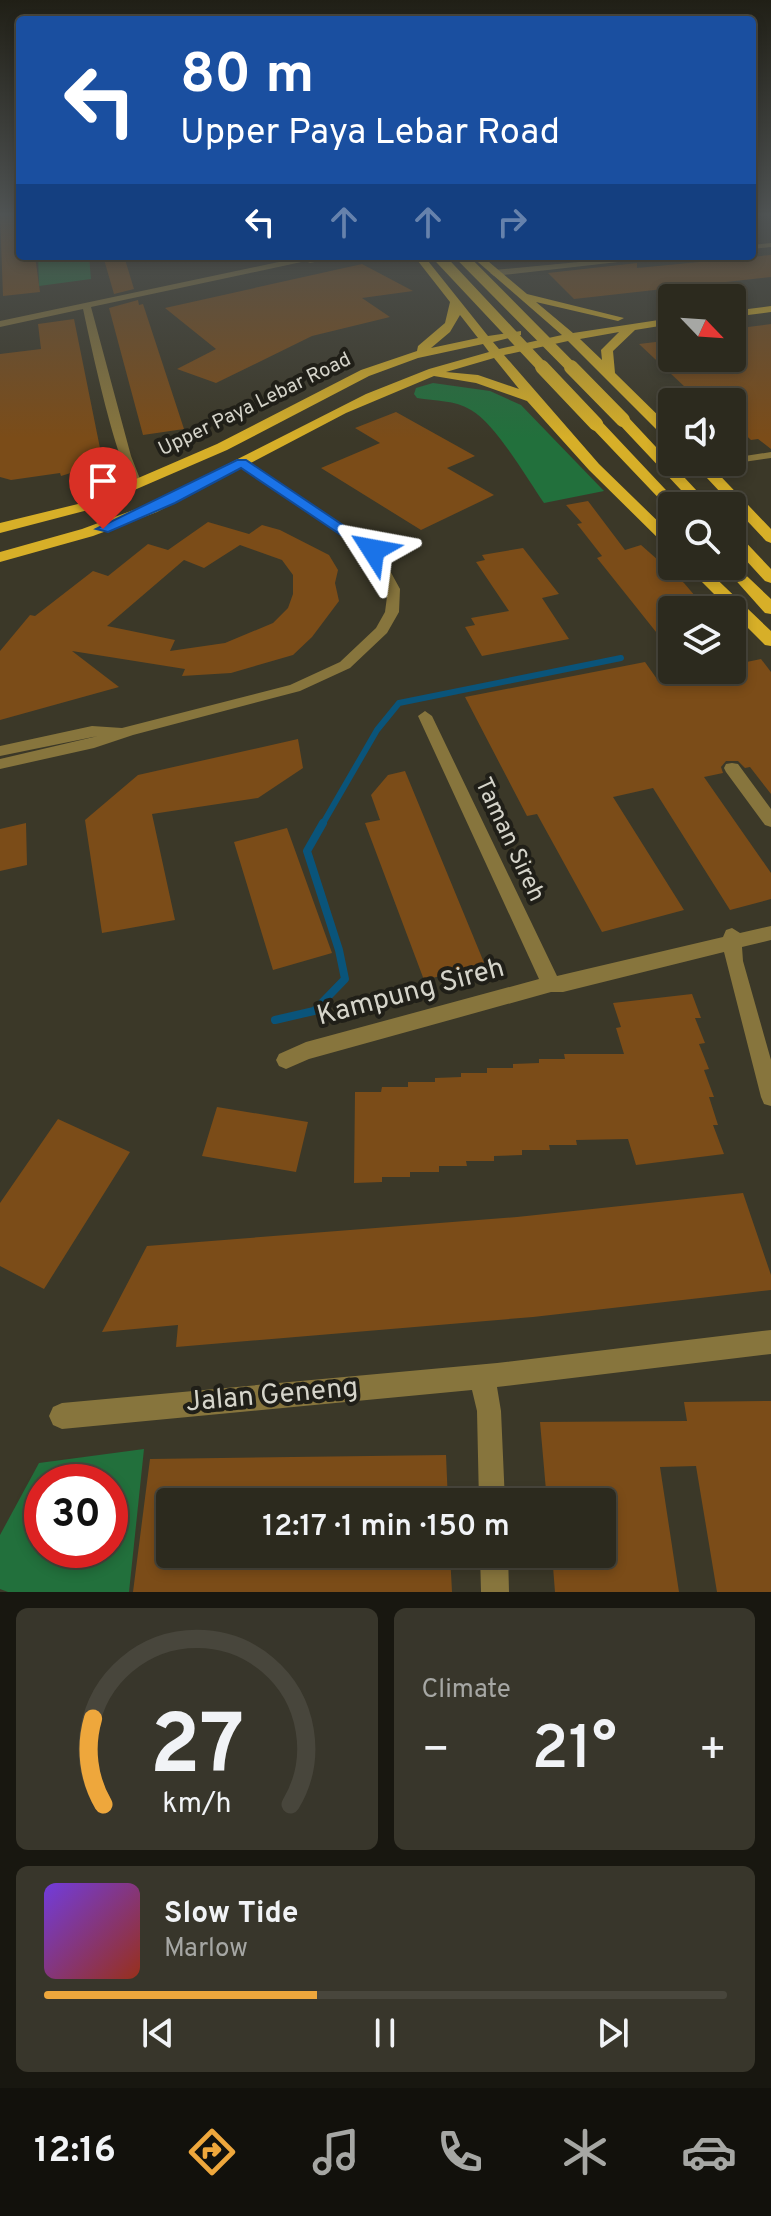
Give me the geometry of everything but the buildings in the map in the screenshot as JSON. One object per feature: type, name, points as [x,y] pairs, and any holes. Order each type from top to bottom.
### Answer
[{"type":"main road","points":[[446,289],[532,398],[594,467],[658,530]]},
{"type":"main road","points":[[469,289],[661,492]]},
{"type":"main road","points":[[494,289],[691,492]]},
{"type":"main road","points":[[514,289],[609,373],[658,423]]},
{"type":"main road","points":[[520,294],[554,305],[618,318]]},
{"type":"main road","points":[[746,301],[771,298]]},
{"type":"main road","points":[[415,355],[453,323],[457,314],[455,301]]},
{"type":"main road","points":[[746,312],[771,309]]},
{"type":"main road","name":"Upper Paya Lebar Road","points":[[0,528],[83,507],[222,447],[328,390],[415,355],[556,326],[658,313]]},
{"type":"main road","name":"Upper Paya Lebar Road","points":[[0,557],[103,529],[170,500],[358,402],[424,375],[495,351],[568,335],[658,323]]},
{"type":"main road","points":[[609,373],[607,350],[631,327]]},
{"type":"main road","points":[[424,375],[474,378],[532,398]]},
{"type":"main road","points":[[712,476],[771,538]]},
{"type":"main road","points":[[746,551],[771,578]]},
{"type":"main road","points":[[708,580],[771,641]]},
{"type":"main road","points":[[744,580],[771,609]]},
{"type":"street","points":[[0,324],[162,289]]},
{"type":"street","points":[[86,305],[125,456],[136,484]]},
{"type":"street","points":[[746,459],[771,455]]},
{"type":"street","points":[[0,764],[94,743],[295,688],[345,665],[382,630],[392,612],[394,589],[373,550],[242,463]]},
{"type":"street","name":"Taman Sireh","points":[[425,716],[551,984]]},
{"type":"street","points":[[0,751],[92,731],[129,731]]},
{"type":"street","points":[[732,768],[771,821]]},
{"type":"street","name":"Kampung Sireh","points":[[286,1060],[306,1051],[551,984],[563,984],[732,939],[771,924]]},
{"type":"street","name":"Kampung Sireh","points":[[732,939],[771,933]]},
{"type":"street","points":[[732,939],[771,1097]]},
{"type":"street","name":"Jalan Geneng","points":[[62,1416],[482,1376],[771,1342]]},
{"type":"street","points":[[482,1376],[489,1411],[492,1488]]},
{"type":"street","points":[[494,1568],[495,1592]]},
{"type":"green space","points":[[433,383],[490,391],[521,405],[604,491],[544,503],[500,439],[480,417],[458,404],[417,398],[414,394],[416,388]]},
{"type":"green space","points":[[144,1449],[129,1592],[8,1592],[0,1589],[0,1535],[24,1491],[24,1568],[128,1568],[128,1464],[38,1464]]},
{"type":"waterway","points":[[322,825],[377,730],[399,703],[621,658]]},
{"type":"waterway","points":[[275,1020],[314,1011],[345,979],[339,950],[307,851],[323,823]]},
{"type":"route","points":[[103,529],[170,500],[242,463],[373,550]]}]
